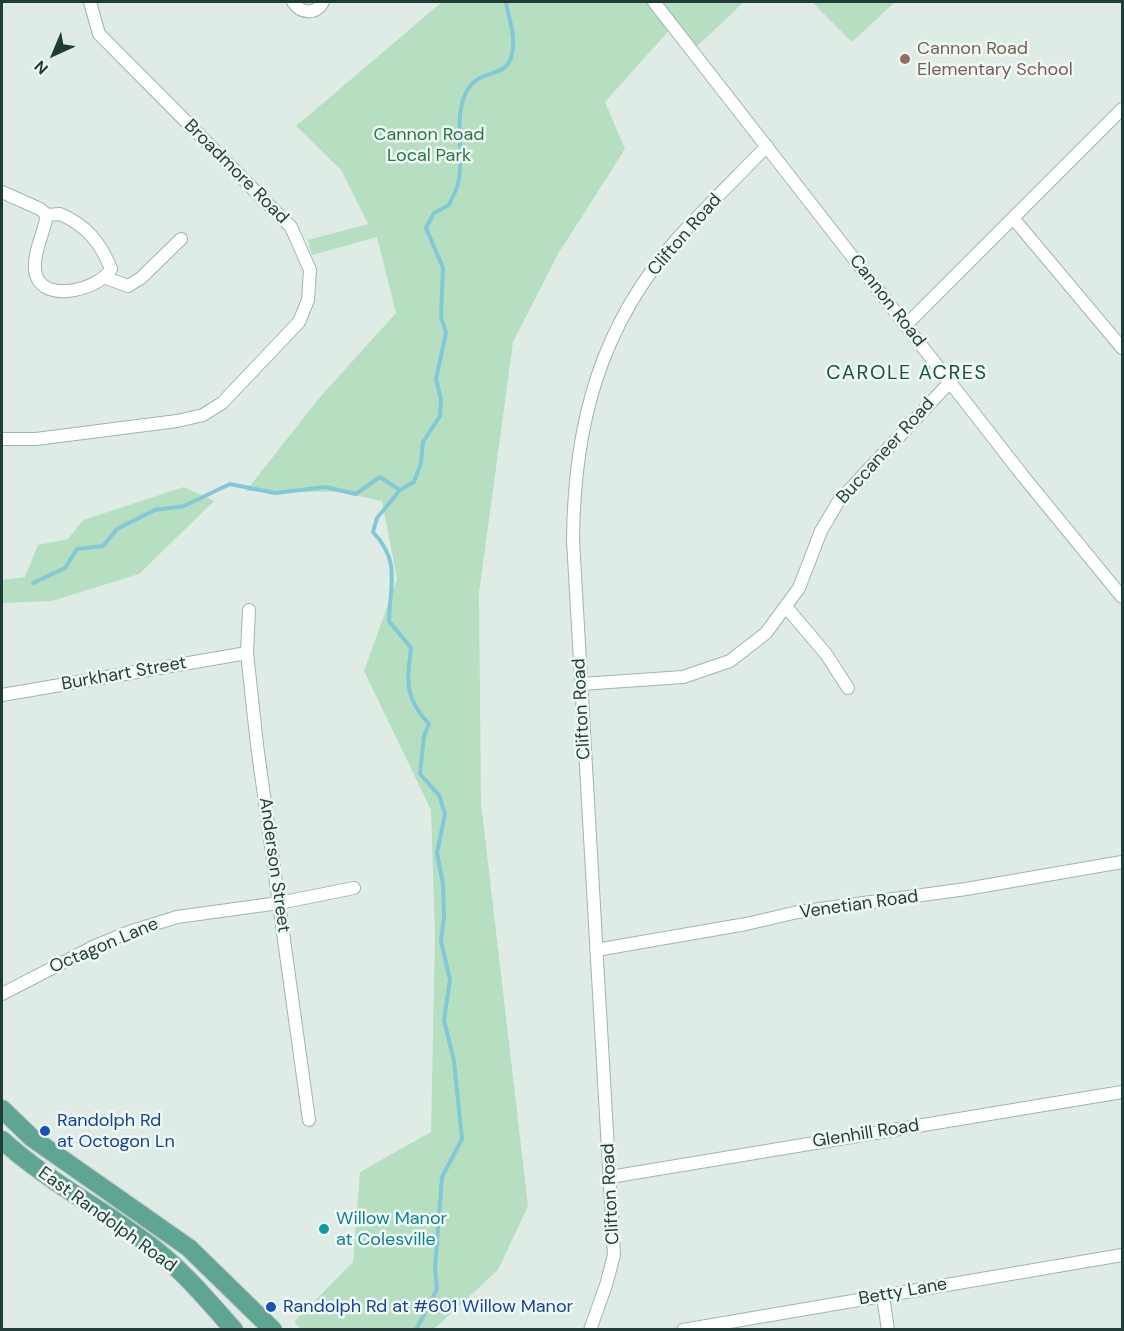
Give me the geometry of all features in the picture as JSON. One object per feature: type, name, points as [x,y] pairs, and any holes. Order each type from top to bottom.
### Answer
[{"type":"main road","name":"East Randolph Road","points":[[2,1109],[32,1138],[189,1248],[273,1329]]},
{"type":"main road","name":"East Randolph Road","points":[[2,1140],[49,1177],[156,1250],[234,1329]]},
{"type":"street","name":"Broadmore Road","points":[[2,439],[36,439],[177,421],[204,415],[222,403],[298,322],[308,300],[310,270],[291,227],[99,34],[90,2]]},
{"type":"street","points":[[293,2],[297,8],[309,12],[316,10],[323,2]]},
{"type":"street","name":"Cannon Road","points":[[654,2],[1023,478],[1122,597]]},
{"type":"street","points":[[906,325],[1122,109]]},
{"type":"street","name":"Clifton Road","points":[[590,1329],[614,1255],[573,540],[578,452],[589,400],[614,332],[650,274],[678,238],[767,146]]},
{"type":"street","points":[[2,192],[40,209],[47,215],[60,214],[73,220],[95,239],[111,269],[106,278],[79,290],[57,291],[45,288],[37,279],[35,269],[47,215]]},
{"type":"street","points":[[1013,218],[1122,348]]},
{"type":"street","points":[[106,278],[128,286],[141,278],[181,239]]},
{"type":"street","name":"Buccaneer Road","points":[[581,684],[683,677],[730,661],[766,633],[800,588],[821,531],[838,502],[950,382]]},
{"type":"street","points":[[787,608],[842,674],[848,688]]},
{"type":"street","name":"Anderson Street","points":[[249,610],[247,653],[257,745],[309,1120]]},
{"type":"street","name":"Burkhart Street","points":[[2,695],[247,653]]},
{"type":"street","name":"Venetian Road","points":[[596,950],[746,924],[798,912],[966,889],[1122,862]]},
{"type":"street","name":"Octagon Lane","points":[[2,994],[129,932],[177,917],[279,903],[354,888]]},
{"type":"street","name":"Glenhill Road","points":[[610,1177],[1122,1092]]},
{"type":"street","name":"Betty Lane","points":[[683,1329],[1122,1255]]},
{"type":"street","points":[[883,1296],[888,1329]]},
{"type":"green space","name":"Cannon Road Local Park","points":[[442,2],[744,2],[694,49],[673,26],[605,102],[625,149],[558,254],[513,342],[479,593],[481,803],[528,1206],[498,1270],[434,1329],[301,1329],[294,1322],[353,1262],[360,1172],[431,1132],[435,936],[431,810],[364,671],[397,579],[382,501],[339,492],[246,491],[320,397],[396,313],[377,237],[312,255],[308,240],[368,224],[341,170],[296,126]]},
{"type":"green space","points":[[812,2],[895,2],[852,42]]},
{"type":"green space","points":[[184,487],[214,501],[139,574],[52,601],[2,603],[2,580],[25,577],[38,545],[68,539],[83,520]]},
{"type":"waterway","points":[[416,1330],[437,1289],[435,1268],[442,1177],[462,1139],[454,1061],[444,1020],[450,980],[441,941],[444,917],[443,884],[437,853],[445,814],[439,795],[420,774],[424,736],[429,724],[411,697],[408,680],[411,648],[389,621],[391,563],[382,543],[373,532],[377,518],[400,490],[414,482],[421,463],[423,442],[440,416],[441,399],[436,379],[446,333],[441,317],[443,268],[426,228],[434,213],[449,205],[458,184],[460,118],[464,97],[470,86],[477,80],[500,70],[511,59],[513,36],[506,2]]},
{"type":"waterway","points":[[33,583],[65,568],[77,549],[103,546],[117,529],[155,510],[184,506],[230,484],[275,493],[326,487],[356,494],[380,477],[400,490]]},
{"type":"place","name":"Cannon Road Elementary School","points":[[905,59]]},
{"type":"place","name":"Randolph Rd at Octogon Ln","points":[[45,1131]]},
{"type":"place","name":"Willow Manor at Colesville","points":[[324,1229]]},
{"type":"place","name":"Randolph Rd at #601 Willow Manor","points":[[271,1307]]},
{"type":"district","name":"CAROLE ACRES","points":[[907,374]]}]
